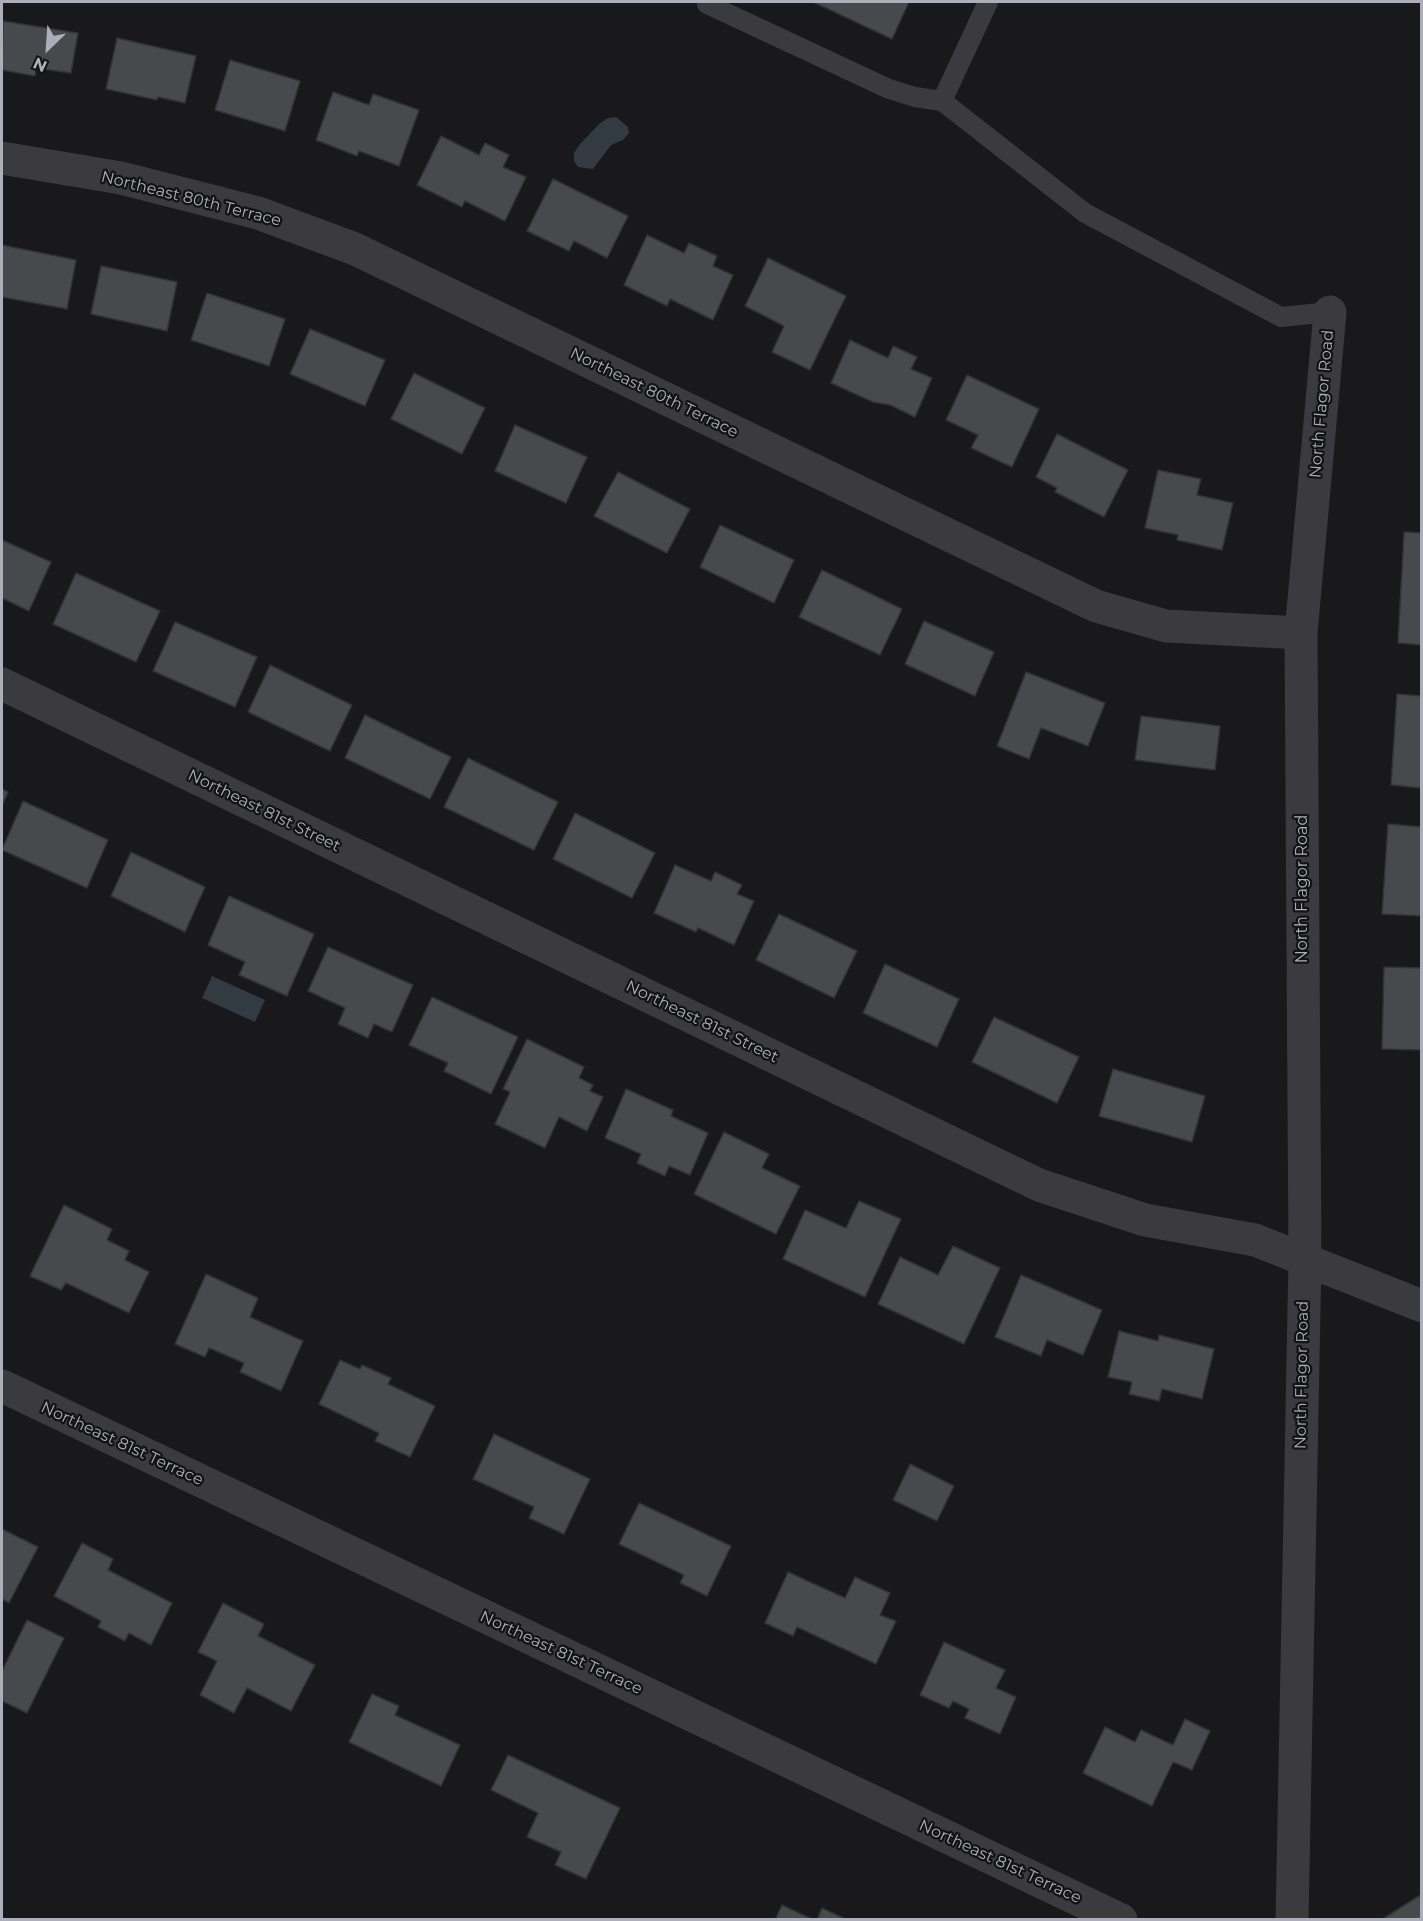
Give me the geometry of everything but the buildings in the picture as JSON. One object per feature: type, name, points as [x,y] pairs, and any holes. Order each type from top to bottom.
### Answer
[{"type":"street","name":"Northeast 80th Terrace","points":[[2,158],[121,178],[258,213],[355,249],[1096,606],[1166,626],[1301,633]]},
{"type":"street","name":"North Flagor Road","points":[[1292,1920],[1305,1259],[1301,633],[1330,312]]},
{"type":"street","name":"Northeast 81st Street","points":[[2,684],[1039,1185],[1145,1220],[1255,1240],[1422,1306]]},
{"type":"street","name":"Northeast 81st Terrace","points":[[2,1386],[1121,1920]]},
{"type":"lane","points":[[707,4],[889,90],[942,101],[988,2]]},
{"type":"lane","name":"North Flagor Road","points":[[942,101],[1085,213],[1281,317],[1330,312]]},
{"type":"shaded area","points":[[616,117],[628,127],[629,133],[623,140],[611,145],[593,169],[578,167],[574,161],[574,153],[580,144],[599,124],[608,118]]},
{"type":"shaded area","points":[[212,976],[265,1000],[255,1022],[202,998]]}]
